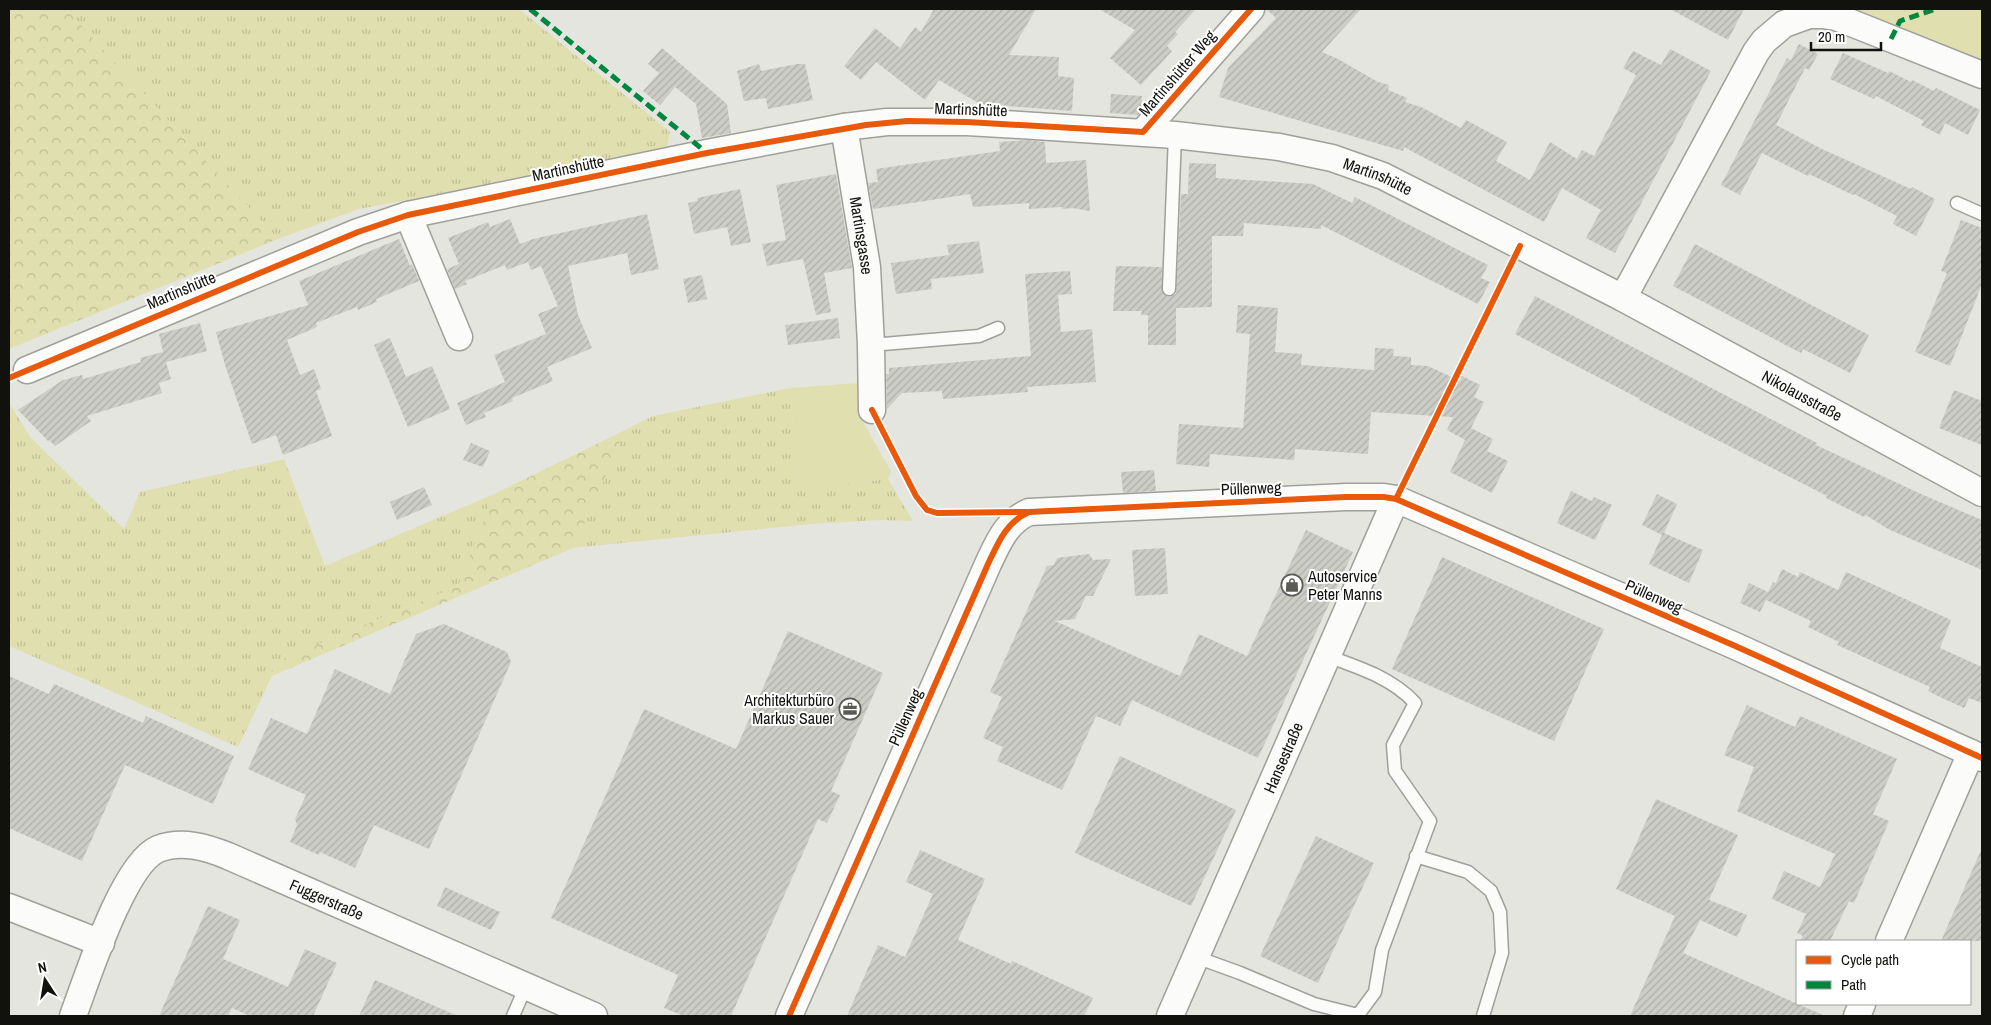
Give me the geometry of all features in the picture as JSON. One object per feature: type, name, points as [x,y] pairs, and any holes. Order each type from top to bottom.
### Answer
[{"type":"street","name":"Martinshütter Weg","points":[[1143,132],[1251,9]]},
{"type":"street","points":[[1623,298],[1756,52],[1764,41],[1784,24],[1809,15],[1836,17],[1982,75]]},
{"type":"street","name":"Martinshütte","points":[[27,370],[358,232],[408,215],[707,153],[887,122],[935,121],[1143,132],[1279,147],[1315,153],[1349,162],[1383,176],[1623,298]]},
{"type":"street","name":"Martinsgasse","points":[[844,128],[867,267],[872,410]]},
{"type":"street","points":[[408,215],[459,337]]},
{"type":"street","name":"Nikolausstraße","points":[[1623,298],[1982,492]]},
{"type":"street","name":"Püllenweg","points":[[789,1016],[988,564],[1005,531],[1014,521],[1029,512],[1046,510],[1346,497],[1396,498],[1733,645],[1976,755],[1889,940]]},
{"type":"street","name":"Hansestraße","points":[[1170,1016],[1396,498]]},
{"type":"street","name":"Fuggerstraße","points":[[73,1016],[101,942],[128,881],[146,857],[156,850],[168,846],[195,846],[228,856],[594,1016]]},
{"type":"street","points":[[9,907],[101,942]]},
{"type":"lane","points":[[1169,289],[1174,135]]},
{"type":"lane","points":[[1957,203],[1982,214]]},
{"type":"lane","points":[[871,345],[980,336],[998,328]]},
{"type":"lane","points":[[1196,957],[1314,1004],[1358,1015],[1375,992],[1382,950],[1430,820],[1395,771],[1393,745],[1415,703],[1407,694],[1373,673],[1327,656]]},
{"type":"lane","points":[[1416,856],[1468,872],[1491,891],[1500,912],[1502,953],[1483,1016]]},
{"type":"lane","points":[[513,1016],[526,986]]},
{"type":"green space","points":[[9,9],[66,9],[278,239],[9,349]]},
{"type":"green space","points":[[66,9],[519,9],[670,132],[666,151],[359,209],[278,239]]},
{"type":"green space","points":[[1845,9],[1982,9],[1982,61]]},
{"type":"green space","points":[[859,383],[860,417],[891,471],[888,479],[798,489],[790,388]]},
{"type":"green space","points":[[790,388],[798,488],[888,479],[913,521],[881,520],[811,524],[573,548],[619,445],[617,434],[653,416]]},
{"type":"green space","points":[[9,403],[31,438],[124,529],[140,492],[284,459],[325,566],[494,494],[458,586],[273,663],[272,676],[238,747],[9,646]]},
{"type":"green space","points":[[617,434],[620,445],[573,548],[272,676],[273,663],[458,586],[494,494]]},
{"type":"building","points":[[934,9],[1036,9],[1009,55],[1059,57],[1058,76],[1074,78],[1072,111],[980,104],[939,80],[925,100],[876,62],[861,80],[844,66],[875,28],[900,48],[915,27],[921,32]]},
{"type":"building","points":[[1099,9],[1196,9],[1175,32],[1178,34],[1167,46],[1172,51],[1141,85],[1110,58],[1135,30]]},
{"type":"building","points":[[1266,9],[1361,9],[1322,52],[1378,82],[1389,85],[1388,90],[1407,98],[1405,102],[1421,107],[1461,128],[1466,120],[1507,142],[1496,161],[1530,180],[1550,142],[1577,159],[1582,150],[1594,156],[1636,75],[1623,68],[1633,51],[1661,65],[1670,49],[1711,71],[1615,253],[1586,238],[1601,210],[1562,188],[1544,222],[1404,147],[1403,151],[1219,97],[1228,68],[1276,18]]},
{"type":"building","points":[[1670,9],[1744,9],[1728,40]]},
{"type":"building","points":[[1799,44],[1818,54],[1809,70],[1791,60]]},
{"type":"building","points":[[662,48],[727,104],[731,133],[702,138],[696,104],[675,87],[660,105],[643,91],[659,73],[648,64]]},
{"type":"building","points":[[1843,53],[1911,82],[1912,80],[1934,91],[1936,88],[1980,110],[1968,135],[1945,123],[1940,135],[1921,125],[1924,121],[1876,96],[1874,99],[1830,79]]},
{"type":"building","points":[[1787,58],[1805,68],[1776,125],[1822,149],[1911,189],[1912,187],[1935,199],[1916,236],[1893,224],[1897,216],[1854,194],[1809,174],[1808,176],[1762,153],[1740,195],[1721,185]]},
{"type":"building","points":[[759,64],[761,71],[805,64],[813,100],[768,109],[766,98],[744,101],[737,71]]},
{"type":"building","points":[[1111,94],[1142,96],[1141,111],[1138,115],[1110,113]]},
{"type":"building","points":[[1027,140],[1045,142],[1046,163],[1086,160],[1090,211],[1072,208],[1062,209],[1062,207],[1029,209],[1029,203],[973,207],[970,194],[873,209],[868,183],[878,182],[876,169],[1000,151],[999,142]]},
{"type":"building","points":[[1189,163],[1216,164],[1216,178],[1313,184],[1352,203],[1355,197],[1488,265],[1481,278],[1490,282],[1478,304],[1321,225],[1321,229],[1244,223],[1243,236],[1212,236],[1212,307],[1176,308],[1176,345],[1148,345],[1148,315],[1141,315],[1142,311],[1113,311],[1116,266],[1162,267],[1162,292],[1168,297],[1176,294],[1181,194],[1188,194]]},
{"type":"building","points":[[836,174],[852,268],[824,273],[831,312],[816,315],[803,259],[767,266],[762,244],[786,240],[776,185]]},
{"type":"building","points":[[740,189],[751,242],[731,246],[727,227],[694,234],[688,203],[698,201],[697,198]]},
{"type":"building","points":[[647,214],[659,269],[631,275],[627,253],[568,266],[578,315],[592,348],[547,367],[553,381],[512,398],[513,401],[484,413],[486,417],[466,425],[457,403],[505,382],[494,355],[546,334],[538,314],[558,306],[541,266],[531,270],[528,262],[507,270],[505,265],[465,281],[467,284],[455,289],[447,269],[459,264],[448,238],[488,222],[490,227],[510,219],[520,244],[533,239]]},
{"type":"building","points":[[1961,220],[1982,228],[1982,284],[1950,366],[1915,352],[1947,273],[1941,271]]},
{"type":"building","points":[[399,239],[410,266],[412,264],[419,281],[376,299],[377,302],[358,310],[357,307],[316,323],[317,327],[287,340],[300,375],[314,369],[321,389],[316,391],[332,436],[283,455],[276,435],[252,444],[225,365],[216,332],[308,305],[299,281]]},
{"type":"building","points":[[979,241],[984,273],[931,279],[932,289],[896,294],[891,263],[949,255],[947,245]]},
{"type":"building","points":[[1695,244],[1869,335],[1850,373],[1803,349],[1801,353],[1673,286]]},
{"type":"building","points":[[1070,271],[1072,294],[1058,295],[1061,332],[1092,329],[1096,382],[1027,387],[1028,392],[943,399],[942,391],[902,393],[887,409],[886,374],[889,374],[889,368],[1031,356],[1025,274]]},
{"type":"building","points":[[702,275],[707,299],[688,303],[683,279]]},
{"type":"building","points":[[1535,296],[1817,443],[1816,445],[1982,520],[1982,570],[1888,529],[1866,515],[1864,517],[1826,498],[1827,496],[1515,334]]},
{"type":"building","points":[[1238,305],[1278,308],[1275,352],[1302,354],[1301,365],[1374,370],[1375,348],[1394,349],[1393,356],[1411,357],[1411,365],[1428,366],[1460,381],[1462,376],[1480,385],[1474,397],[1484,402],[1471,428],[1493,439],[1487,451],[1508,461],[1492,493],[1450,472],[1465,440],[1447,430],[1453,417],[1371,412],[1368,454],[1295,449],[1294,460],[1210,454],[1209,467],[1176,464],[1179,424],[1243,428],[1250,334],[1236,333]]},
{"type":"building","points":[[838,318],[840,338],[788,345],[785,325]]},
{"type":"building","points":[[200,323],[207,351],[166,362],[171,379],[159,383],[162,393],[87,416],[91,421],[55,446],[18,410],[63,380],[82,375],[83,379],[141,362],[140,358],[163,352],[159,334]]},
{"type":"building","points":[[390,338],[406,377],[432,366],[450,409],[408,427],[374,345]]},
{"type":"building","points":[[1954,390],[1982,401],[1982,445],[1939,428]]},
{"type":"building","points":[[471,443],[490,451],[483,467],[463,460]]},
{"type":"building","points":[[1154,470],[1156,491],[1123,493],[1121,472]]},
{"type":"building","points":[[424,487],[432,505],[397,520],[390,502]]},
{"type":"building","points":[[1571,491],[1592,501],[1594,497],[1612,505],[1595,540],[1557,523]]},
{"type":"building","points":[[1657,494],[1677,504],[1664,533],[1703,550],[1689,583],[1649,564],[1662,535],[1642,525]]},
{"type":"building","points":[[1306,530],[1353,552],[1258,758],[1132,700],[1120,726],[1096,716],[1062,790],[997,761],[1003,747],[983,738],[1002,697],[990,692],[1047,566],[1054,565],[1057,558],[1089,554],[1093,560],[1111,559],[1093,596],[1086,596],[1075,619],[1055,621],[1180,676],[1199,634],[1247,656]]},
{"type":"building","points":[[1165,548],[1168,594],[1135,596],[1132,550]]},
{"type":"building","points":[[1442,557],[1604,629],[1554,741],[1392,669]]},
{"type":"building","points":[[1782,569],[1798,577],[1800,572],[1838,590],[1846,572],[1951,620],[1940,648],[1982,667],[1982,703],[1969,698],[1964,708],[1942,698],[1928,691],[1930,687],[1837,645],[1839,642],[1808,627],[1811,621],[1766,600],[1760,612],[1740,603],[1749,583],[1768,592],[1773,582],[1776,583]]},
{"type":"building","points":[[444,624],[507,652],[511,662],[429,849],[374,825],[355,868],[320,852],[319,855],[290,842],[297,825],[295,819],[306,795],[248,769],[271,718],[307,734],[335,669],[390,694],[416,634]]},
{"type":"building","points":[[788,631],[883,673],[831,791],[840,795],[827,823],[818,819],[731,1016],[684,1016],[664,1008],[678,975],[551,918],[644,709],[736,749]]},
{"type":"building","points":[[9,676],[49,694],[54,684],[143,723],[146,716],[234,756],[213,804],[125,765],[82,861],[9,828]]},
{"type":"building","points":[[1747,705],[1795,727],[1800,716],[1897,759],[1873,814],[1889,821],[1854,903],[1849,901],[1830,940],[1801,940],[1803,936],[1797,933],[1806,914],[1772,899],[1784,871],[1820,887],[1835,854],[1737,811],[1754,767],[1724,755]]},
{"type":"building","points":[[1120,756],[1236,810],[1191,906],[1075,853]]},
{"type":"building","points":[[1656,799],[1738,835],[1709,900],[1747,915],[1737,937],[1700,920],[1683,953],[1796,1003],[1796,1005],[1825,1016],[1630,1016],[1675,916],[1616,889]]},
{"type":"building","points":[[1316,836],[1374,863],[1318,983],[1260,956]]},
{"type":"building","points":[[1982,848],[1982,941],[1941,940]]},
{"type":"building","points":[[920,850],[985,879],[958,940],[1011,964],[1012,961],[1093,998],[1084,1016],[847,1016],[878,945],[905,957],[933,894],[906,882]]},
{"type":"building","points":[[445,887],[500,912],[491,930],[437,906]]},
{"type":"building","points":[[208,906],[240,920],[223,959],[288,987],[305,949],[337,963],[313,1016],[250,1016],[232,1008],[228,1016],[159,1016]]},
{"type":"building","points":[[375,980],[458,1016],[359,1016]]},
{"type":"marked path","points":[[530,9],[707,153]]},
{"type":"marked path","points":[[1891,39],[1900,21],[1936,9]]},
{"type":"cycle path","points":[[9,378],[358,232],[408,215],[707,153],[866,125],[907,121],[967,122],[1143,132],[1251,9]]},
{"type":"cycle path","points":[[1396,499],[1520,246]]},
{"type":"cycle path","points":[[872,410],[916,496],[927,510],[937,513],[1027,512]]},
{"type":"cycle path","points":[[789,1016],[999,541],[1014,521],[1029,512],[1346,497],[1384,497],[1396,499],[1733,645],[1982,758]]},
{"type":"place","name":"Autoservice Peter Manns","points":[[1292,585]]},
{"type":"place","name":"Architekturbüro Markus Sauer","points":[[850,709]]}]
